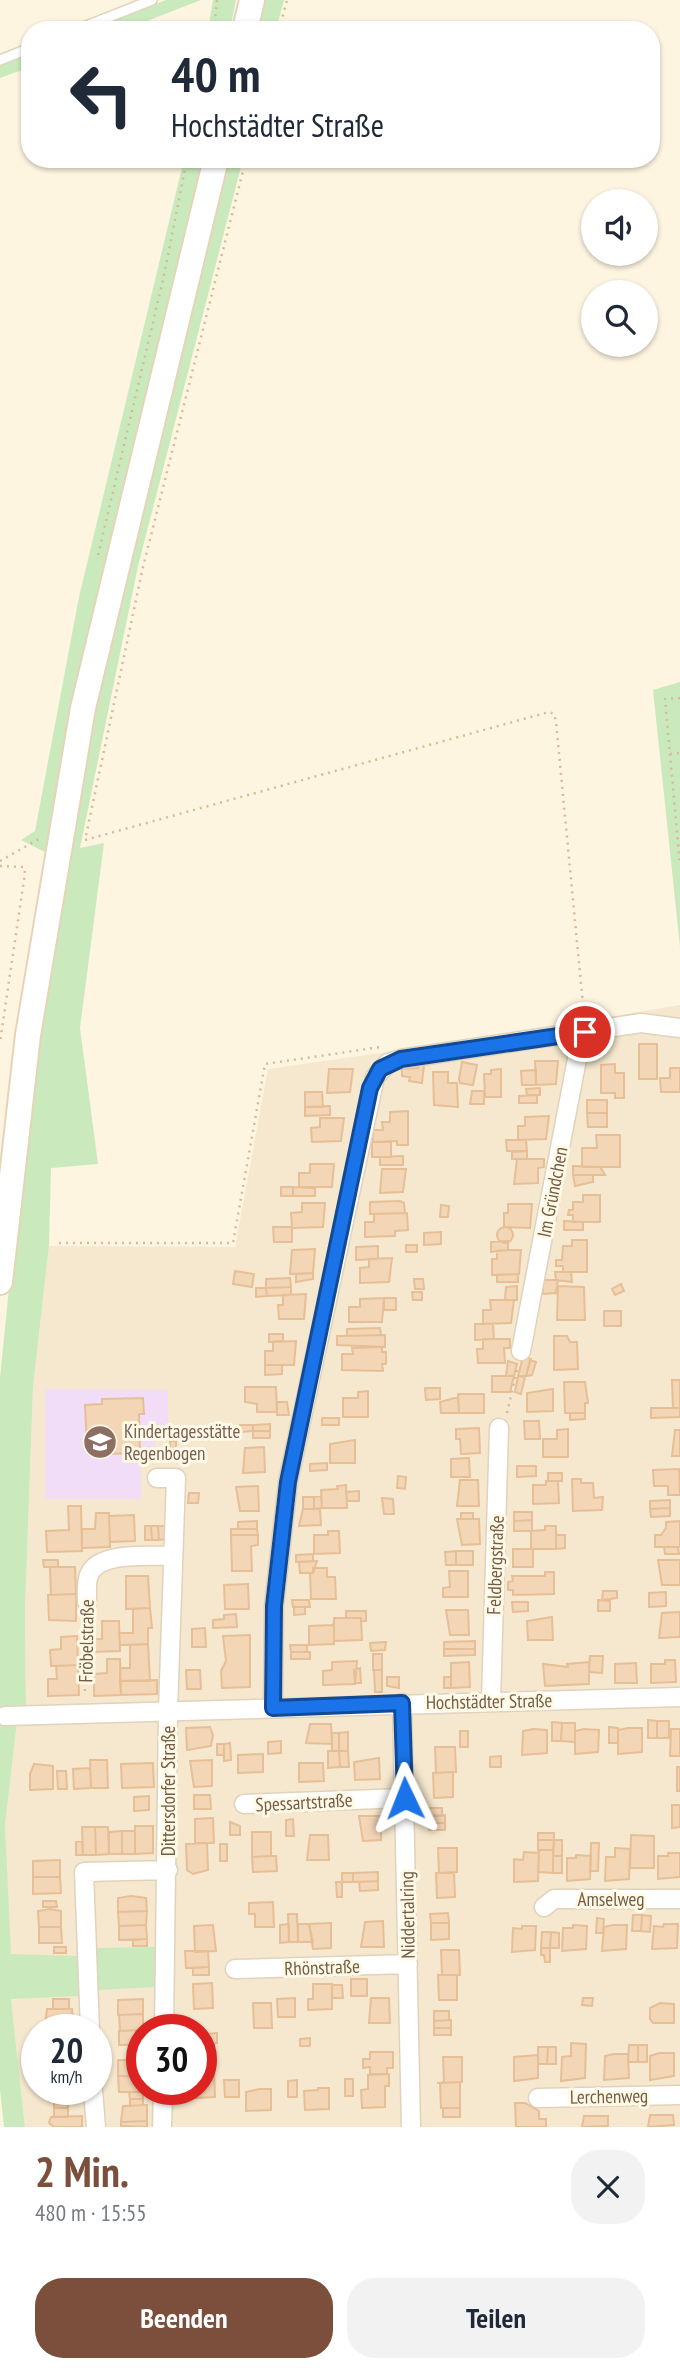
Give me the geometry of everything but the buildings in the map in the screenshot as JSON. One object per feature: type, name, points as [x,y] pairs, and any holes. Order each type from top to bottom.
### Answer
[{"type":"main road","points":[[247,21],[253,0]]},
{"type":"main road","points":[[0,1282],[28,1035],[83,708],[214,168]]},
{"type":"street","points":[[273,1708],[274,1606],[282,1523],[296,1442],[370,1088],[380,1069],[401,1059],[641,1023],[680,1028]]},
{"type":"street","name":"Im Gründchen","points":[[522,1351],[584,1032]]},
{"type":"street","name":"Feldbergstraße","points":[[491,1701],[499,1429]]},
{"type":"street","points":[[157,1478],[176,1478],[168,1711]]},
{"type":"street","name":"Fröbelstraße","points":[[88,1602],[88,1577],[94,1567],[121,1556],[172,1556]]},
{"type":"street","name":"Hochstädter Straße","points":[[2,1716],[680,1697]]},
{"type":"street","name":"Niddertalring","points":[[402,1703],[411,2127]]},
{"type":"street","name":"Dittersdorfer Straße","points":[[164,2014],[168,1711]]},
{"type":"street","name":"Spessartstraße","points":[[244,1804],[405,1798]]},
{"type":"street","name":"Dittersdorfer Straße","points":[[89,2014],[84,1872],[168,1870]]},
{"type":"street","name":"Amselweg","points":[[544,1907],[554,1899],[680,1899]]},
{"type":"street","name":"Rhönstraße","points":[[235,1969],[408,1964]]},
{"type":"street","name":"Lerchenweg","points":[[538,2098],[680,2095]]},
{"type":"street","points":[[94,2105],[96,2127]]},
{"type":"street","points":[[162,2127],[163,2105]]},
{"type":"lane","points":[[99,21],[152,0]]},
{"type":"lane","points":[[0,60],[21,52]]},
{"type":"path","points":[[215,21],[217,0]]},
{"type":"path","points":[[281,21],[286,0]]},
{"type":"path","points":[[96,567],[163,280],[185,168]]},
{"type":"path","points":[[244,168],[143,567],[85,840],[549,712],[554,715],[556,722],[584,1032]]},
{"type":"path","points":[[680,698],[665,699],[680,865]]},
{"type":"path","points":[[670,754],[680,753]]},
{"type":"path","points":[[0,861],[40,839],[42,827]]},
{"type":"path","points":[[0,866],[18,865],[23,867],[25,873],[0,1042]]},
{"type":"path","points":[[59,1243],[233,1244],[265,1064],[386,1046],[401,1059]]},
{"type":"path","points":[[499,1429],[506,1419],[522,1351]]},
{"type":"path","name":"Fröbelstraße","points":[[85,1714],[83,1609],[88,1602]]},
{"type":"shaded area","points":[[680,1005],[680,2127],[25,2127],[23,2105],[112,2105],[112,2014],[21,2014],[21,2090],[11,1999],[5,1826],[17,1723],[26,1708],[25,1611],[33,1387],[49,1246],[235,1247],[268,1069],[492,1037]]},
{"type":"shaded area","name":"Kindertagesstätte Regenbogen","points":[[45,1389],[168,1390],[168,1425],[155,1425],[155,1459],[141,1459],[141,1499],[45,1499]]},
{"type":"green space","points":[[166,0],[201,0],[147,21],[114,21]]},
{"type":"green space","points":[[213,0],[236,0],[232,21],[210,21]]},
{"type":"green space","points":[[259,0],[284,0],[278,21],[254,21]]},
{"type":"green space","points":[[21,57],[21,70],[0,78],[0,65]]},
{"type":"green space","points":[[182,168],[201,168],[47,853],[21,840],[35,831],[79,597]]},
{"type":"green space","points":[[221,168],[241,168],[138,566],[80,848],[104,843],[80,1028],[98,1164],[51,1168],[49,1246],[33,1387],[25,1611],[26,1709],[0,1710],[0,1378],[25,1128],[90,709]]},
{"type":"green space","points":[[680,682],[680,947],[653,690]]},
{"type":"green space","points":[[17,1722],[5,1826],[11,1954],[77,1956],[79,1996],[11,1999],[25,2127],[4,2127],[0,2089],[0,1724]]},
{"type":"green space","points":[[157,1947],[155,1987],[99,1990],[96,1948]]},
{"type":"place","name":"Kindertagesstätte Regenbogen","points":[[100,1442]]},
{"type":"route","points":[[405,1798],[402,1703],[273,1708],[274,1606],[288,1482],[370,1088],[380,1069],[401,1059],[585,1032]]}]
